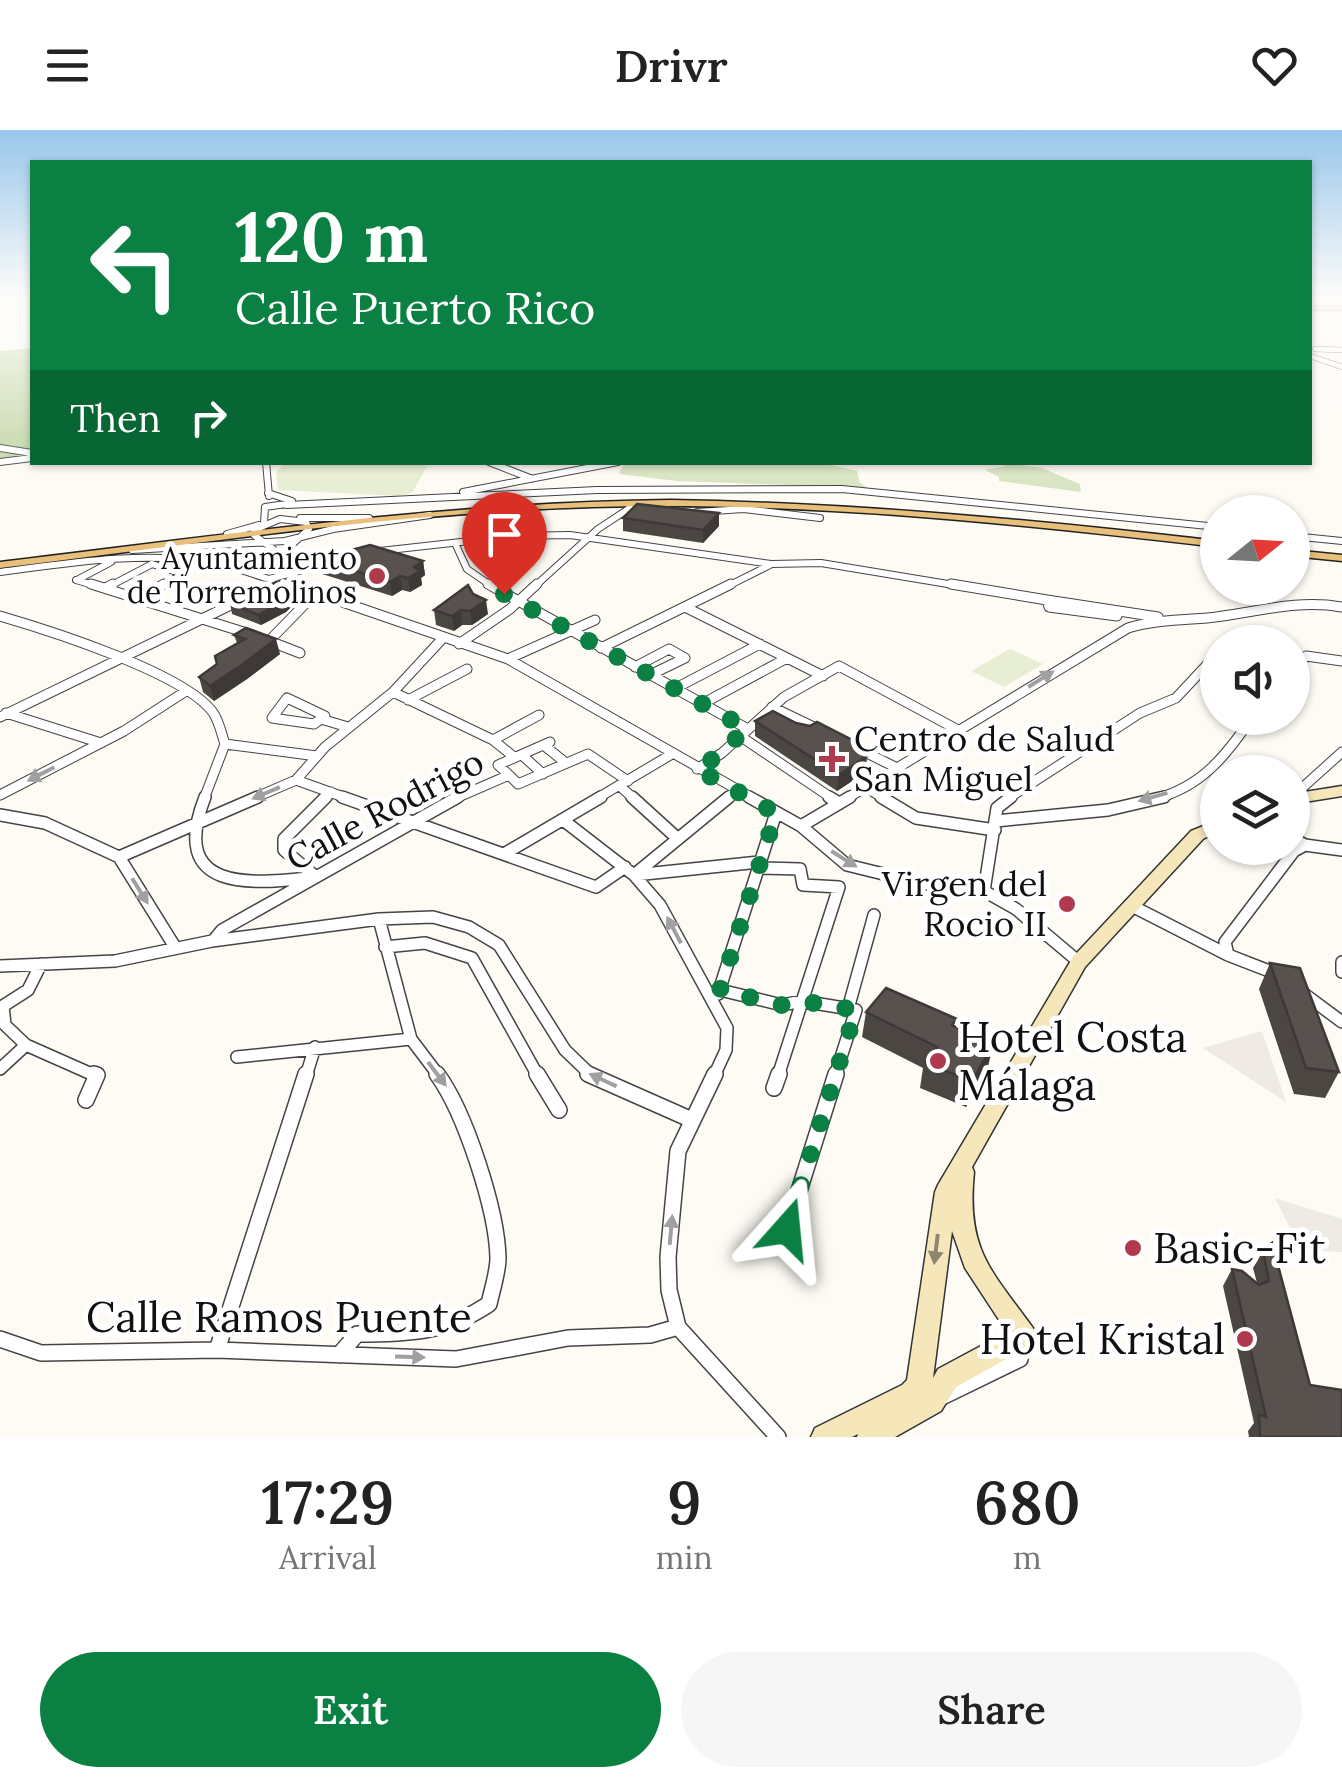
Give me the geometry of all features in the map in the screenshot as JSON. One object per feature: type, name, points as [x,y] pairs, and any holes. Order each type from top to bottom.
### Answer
[{"type":"main road","points":[[307,531],[369,518],[588,501],[712,499],[929,510],[1200,539]]},
{"type":"main road","points":[[0,565],[227,534],[307,531],[430,515],[612,504],[712,502],[927,513],[1200,539]]},
{"type":"main road","points":[[0,565],[117,556],[259,531]]},
{"type":"main road","points":[[1310,552],[1342,556]]},
{"type":"main road","points":[[1310,796],[1342,791]]},
{"type":"main road","points":[[921,1398],[936,1243],[946,1192],[1078,962],[1200,833]]},
{"type":"main road","points":[[870,1437],[947,1378],[1024,1336],[980,1278],[968,1250],[958,1217],[965,1157]]},
{"type":"main road","points":[[824,1437],[921,1398]]},
{"type":"street","points":[[2,453],[30,456]]},
{"type":"street","points":[[2,453],[30,456]]},
{"type":"street","points":[[259,531],[268,507],[266,465]]},
{"type":"street","points":[[498,465],[530,479]]},
{"type":"street","points":[[520,472],[522,465]]},
{"type":"street","points":[[428,499],[602,465]]},
{"type":"street","points":[[268,507],[661,488],[842,489],[1200,525]]},
{"type":"street","points":[[268,493],[284,500],[328,504]]},
{"type":"street","points":[[259,531],[296,511],[328,504]]},
{"type":"street","points":[[612,504],[626,513]]},
{"type":"street","points":[[459,644],[518,601],[592,539],[598,529],[636,504]]},
{"type":"street","points":[[287,507],[288,518]]},
{"type":"street","points":[[678,514],[738,508],[820,518]]},
{"type":"street","points":[[288,518],[369,518]]},
{"type":"street","points":[[277,581],[288,548],[307,531],[288,518]]},
{"type":"street","points":[[259,531],[282,562]]},
{"type":"street","points":[[362,554],[514,536],[592,539],[770,564],[821,563],[1159,617],[1215,617],[1306,601],[1342,607]]},
{"type":"street","points":[[1310,538],[1342,541]]},
{"type":"street","points":[[455,542],[467,569],[702,704],[838,803]]},
{"type":"street","points":[[300,653],[206,617],[76,580],[117,556],[202,561],[277,581],[508,659],[801,826],[848,866],[920,884],[984,890],[1016,909],[1078,962]]},
{"type":"street","points":[[277,581],[345,558]]},
{"type":"street","points":[[105,589],[152,564],[183,574],[139,598]]},
{"type":"street","points":[[601,648],[770,564]]},
{"type":"street","points":[[2,714],[250,596]]},
{"type":"street","points":[[270,641],[309,600]]},
{"type":"street","points":[[1048,600],[1049,607],[1117,616]]},
{"type":"street","points":[[687,608],[823,676]]},
{"type":"street","points":[[0,616],[87,642],[186,691],[214,714],[225,744],[194,831],[196,852],[204,868],[226,879],[256,883],[316,877]]},
{"type":"street","points":[[801,826],[1128,628],[1159,617]]},
{"type":"street","points":[[508,659],[594,620]]},
{"type":"street","points":[[119,857],[296,780],[348,727],[393,692],[443,638]]},
{"type":"street","points":[[674,689],[760,644]]},
{"type":"street","points":[[634,667],[668,650],[685,658],[650,675]]},
{"type":"street","points":[[1310,657],[1342,661]]},
{"type":"street","points":[[702,704],[788,658]]},
{"type":"street","points":[[697,769],[772,707],[838,666],[958,730]]},
{"type":"street","points":[[408,700],[468,668]]},
{"type":"street","points":[[984,890],[997,808],[1002,802],[1140,713],[1176,698],[1200,672]]},
{"type":"street","points":[[0,795],[101,743],[186,691]]},
{"type":"street","points":[[393,692],[494,740],[543,774]]},
{"type":"street","points":[[287,698],[325,716],[321,719],[314,724],[272,718],[287,698]]},
{"type":"street","points":[[772,707],[897,768]]},
{"type":"street","points":[[2,714],[101,743]]},
{"type":"street","points":[[494,740],[539,715]]},
{"type":"street","points":[[321,719],[348,727]]},
{"type":"street","points":[[225,744],[317,756]]},
{"type":"street","points":[[508,775],[498,765],[548,744],[566,764]]},
{"type":"street","points":[[1310,781],[1342,752]]},
{"type":"street","name":"Calle Rodrigo","points":[[212,941],[222,930],[459,796],[508,775],[518,784],[588,754],[624,784]]},
{"type":"street","points":[[504,854],[672,754]]},
{"type":"street","points":[[296,780],[596,887],[630,871],[736,792]]},
{"type":"street","points":[[865,788],[916,818],[996,826],[1088,815],[1200,783]]},
{"type":"street","points":[[624,784],[678,838]]},
{"type":"street","points":[[316,877],[284,850],[284,839],[331,792]]},
{"type":"street","points":[[717,997],[776,813]]},
{"type":"street","points":[[0,815],[45,823],[119,857],[176,947]]},
{"type":"street","points":[[563,820],[630,871],[660,905],[717,997],[727,1028],[726,1050],[678,1152],[668,1257],[670,1290],[678,1327],[778,1437]]},
{"type":"street","points":[[1310,846],[1342,850]]},
{"type":"street","points":[[630,871],[759,865],[800,869],[803,885],[839,887],[774,1088]]},
{"type":"street","points":[[1228,955],[1225,942],[1283,865]]},
{"type":"street","points":[[1130,905],[1228,955],[1274,972],[1342,1022]]},
{"type":"street","points":[[848,1008],[874,916]]},
{"type":"street","points":[[0,966],[115,961],[212,941],[379,919],[433,917],[469,928],[499,945],[565,1050],[589,1075],[692,1120]]},
{"type":"street","points":[[340,1355],[357,1334],[437,1334],[464,1322],[489,1304],[498,1259],[485,1189],[452,1095],[412,1039],[379,919]]},
{"type":"street","points":[[385,947],[425,943],[454,949],[472,958],[497,1008],[560,1110]]},
{"type":"street","points":[[1342,962],[1342,972]]},
{"type":"street","points":[[41,964],[28,990],[2,1006],[5,1025],[26,1045],[98,1075],[86,1100]]},
{"type":"street","points":[[717,997],[782,1005],[802,1001],[856,1010],[787,1229]]},
{"type":"street","points":[[236,1057],[412,1039]]},
{"type":"street","points":[[0,1069],[26,1045]]},
{"type":"street","points":[[217,1350],[315,1047]]},
{"type":"street","name":"Calle Ramos Puente","points":[[0,1339],[41,1353],[217,1350],[456,1359],[568,1338],[650,1334],[678,1327]]},
{"type":"green space","points":[[0,360],[30,360],[30,459],[0,463]]},
{"type":"green space","points":[[282,465],[428,465],[412,493],[399,496],[278,490],[276,472]]},
{"type":"green space","points":[[623,465],[831,465],[857,471],[860,483],[868,488],[677,481],[619,474]]},
{"type":"green space","points":[[1005,466],[1042,468],[1080,484],[1081,492],[999,481],[999,477],[985,470]]},
{"type":"green space","points":[[1010,649],[1043,664],[1004,687],[971,671]]},
{"type":"shaded area","points":[[1262,1031],[1286,1102],[1203,1048]]},
{"type":"shaded area","points":[[1275,1198],[1342,1219],[1342,1252],[1301,1250]]},
{"type":"building","points":[[637,504],[719,513],[703,530],[623,518]]},
{"type":"building","points":[[370,545],[423,561],[414,567],[420,571],[390,582],[317,559]]},
{"type":"building","points":[[276,582],[296,589],[284,601],[258,615],[230,603]]},
{"type":"building","points":[[468,585],[473,594],[486,600],[470,611],[461,610],[452,616],[434,610]]},
{"type":"building","points":[[246,628],[276,639],[210,686],[199,677],[217,664],[215,656],[245,639],[234,635]]},
{"type":"building","points":[[773,711],[796,723],[810,726],[817,722],[864,746],[856,750],[867,756],[839,775],[755,721]]},
{"type":"building","points":[[1270,963],[1300,968],[1339,1072],[1306,1068]]},
{"type":"building","points":[[886,988],[957,1019],[952,1025],[993,1045],[972,1081],[925,1063],[937,1047],[866,1012]]},
{"type":"building","points":[[1272,1243],[1310,1385],[1342,1390],[1342,1437],[1260,1437],[1259,1415],[1266,1417],[1232,1269],[1242,1271],[1259,1285],[1269,1281],[1263,1251]]},
{"type":"place","name":"Ayuntamiento de Torremolinos","points":[[377,576]]},
{"type":"place","name":"Centro de Salud San Miguel","points":[[832,759]]},
{"type":"place","name":"Virgen del Rocio II","points":[[1067,904]]},
{"type":"place","name":"Hotel Costa Málaga","points":[[938,1061]]},
{"type":"place","name":"Basic-Fit","points":[[1133,1248]]},
{"type":"place","name":"Hotel Kristal","points":[[1245,1339]]},
{"type":"route","points":[[504,594],[746,728],[722,753],[697,769],[776,813],[720,990],[782,1005],[802,1001],[856,1010],[787,1229]]}]
